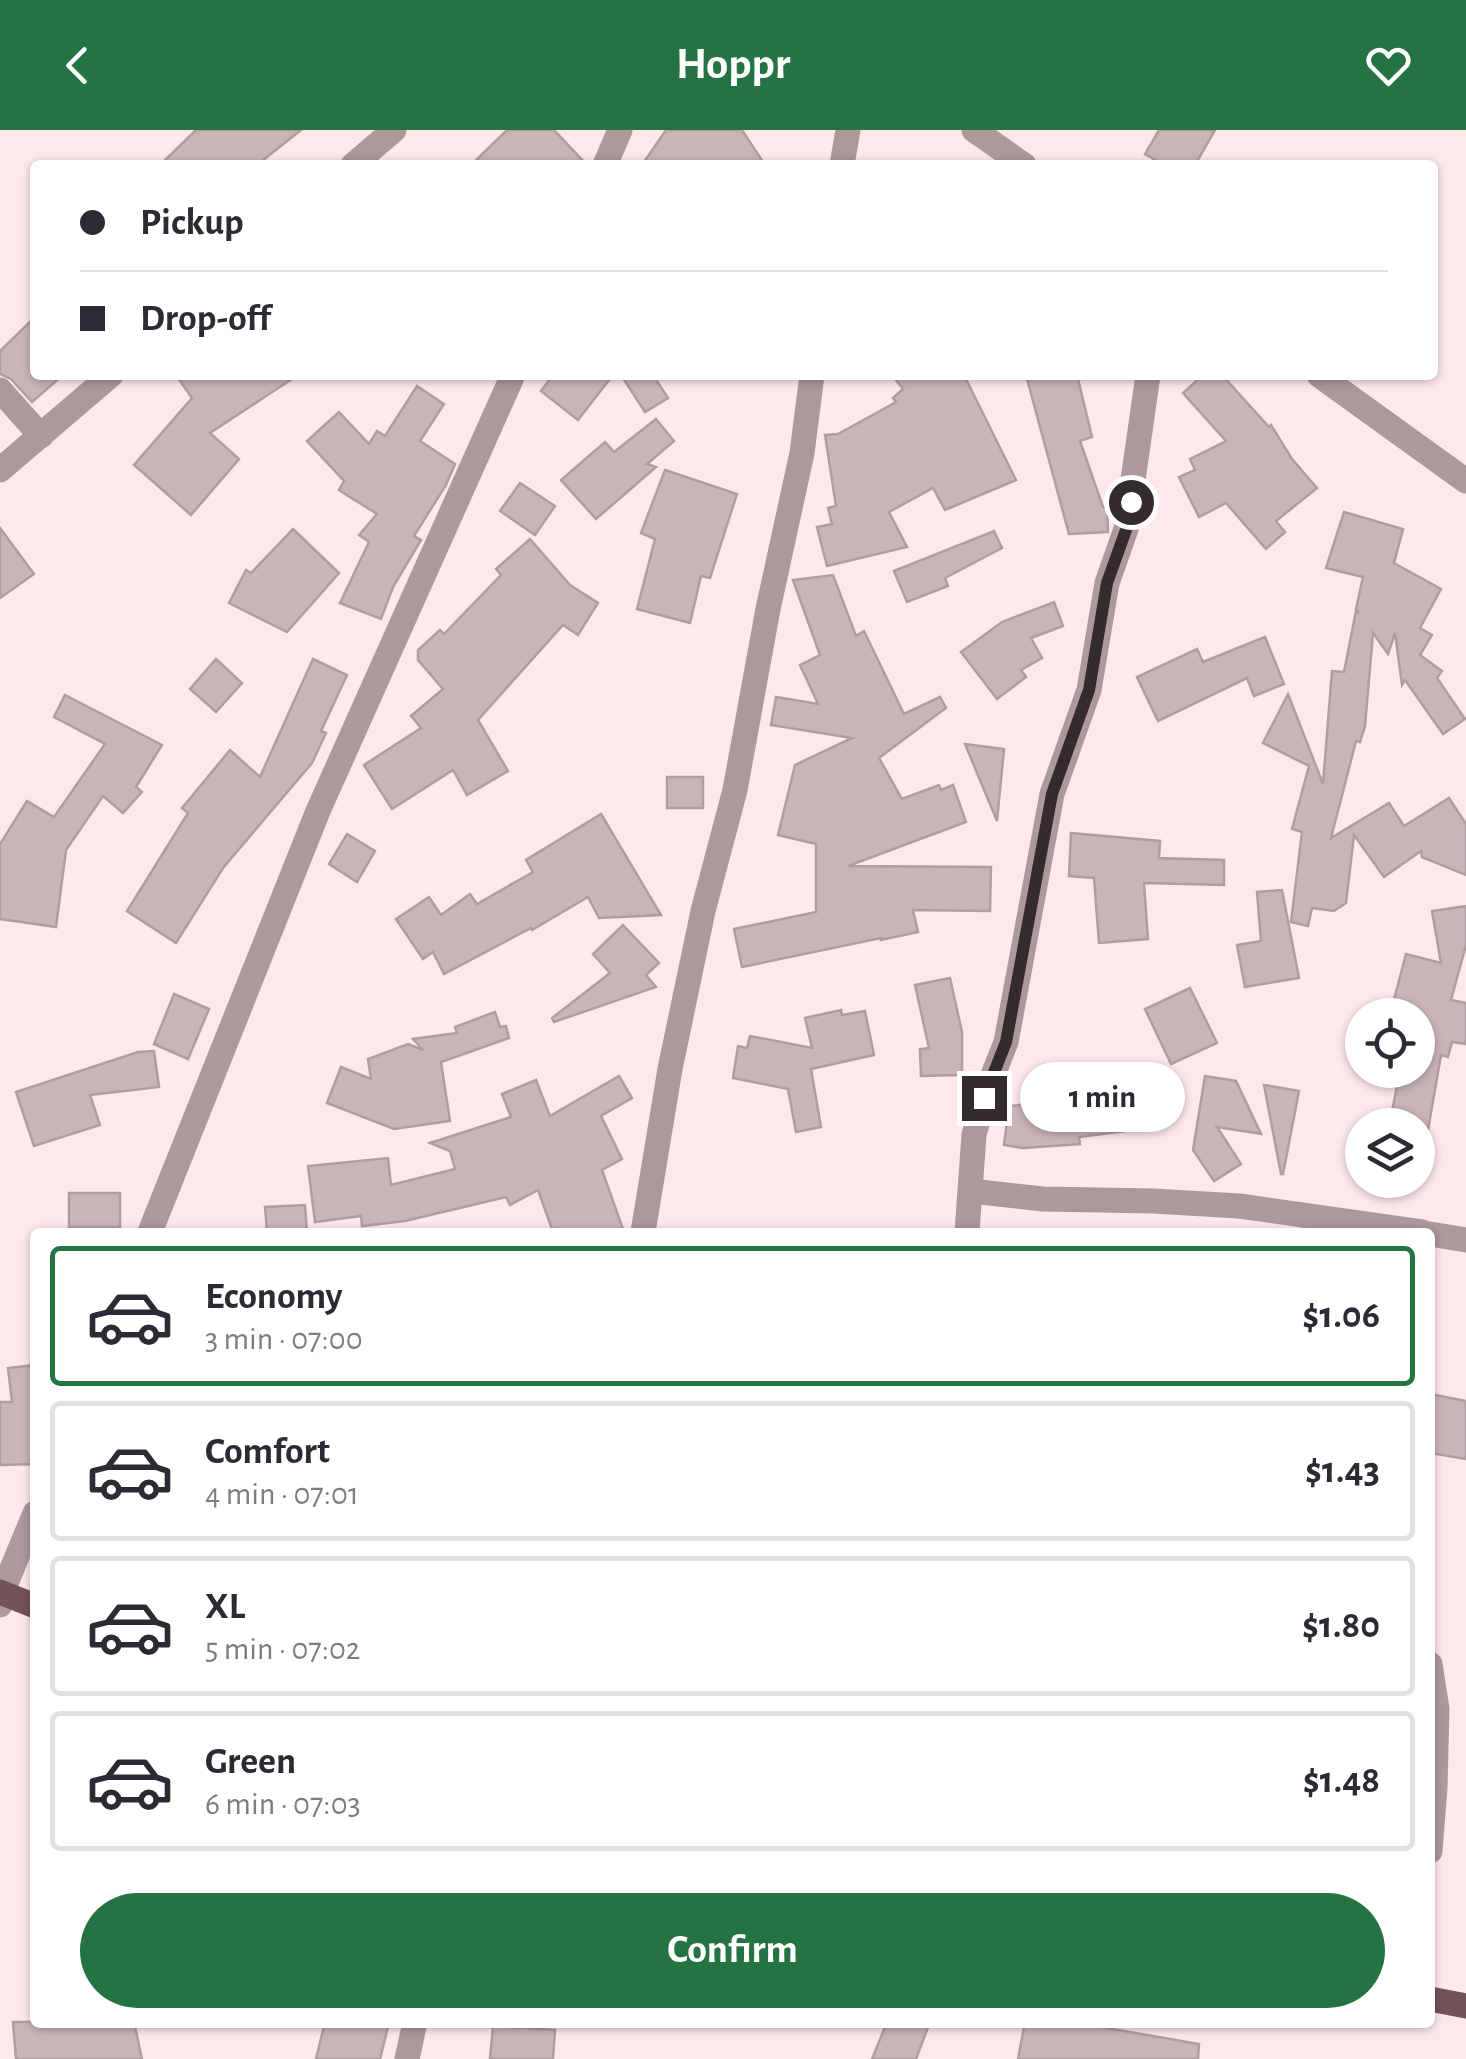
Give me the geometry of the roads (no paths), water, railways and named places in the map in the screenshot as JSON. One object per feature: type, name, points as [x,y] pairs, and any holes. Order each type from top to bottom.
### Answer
[{"type":"main road","points":[[1,1596],[30,1605]]},
{"type":"main road","points":[[1435,2000],[1466,2006]]},
{"type":"street","points":[[360,160],[394,130]]},
{"type":"street","points":[[608,160],[620,130]]},
{"type":"street","points":[[843,160],[848,130]]},
{"type":"street","points":[[974,130],[1017,160]]},
{"type":"street","points":[[0,470],[105,380]]},
{"type":"street","points":[[152,1228],[318,811],[512,380]]},
{"type":"street","points":[[643,1228],[703,911],[735,790],[802,453],[811,380]]},
{"type":"street","points":[[968,1228],[974,1134],[1006,1042],[1052,794],[1089,690],[1107,583],[1126,530],[1147,380]]},
{"type":"street","points":[[1325,380],[1466,481]]},
{"type":"street","points":[[0,390],[41,436]]},
{"type":"street","points":[[972,1192],[1043,1199],[1239,1206],[1394,1228]]},
{"type":"street","points":[[1435,1235],[1466,1240]]},
{"type":"street","points":[[1,1596],[30,1525]]},
{"type":"street","points":[[1435,1696],[1435,1798]]},
{"type":"street","points":[[407,2059],[414,2028]]}]
